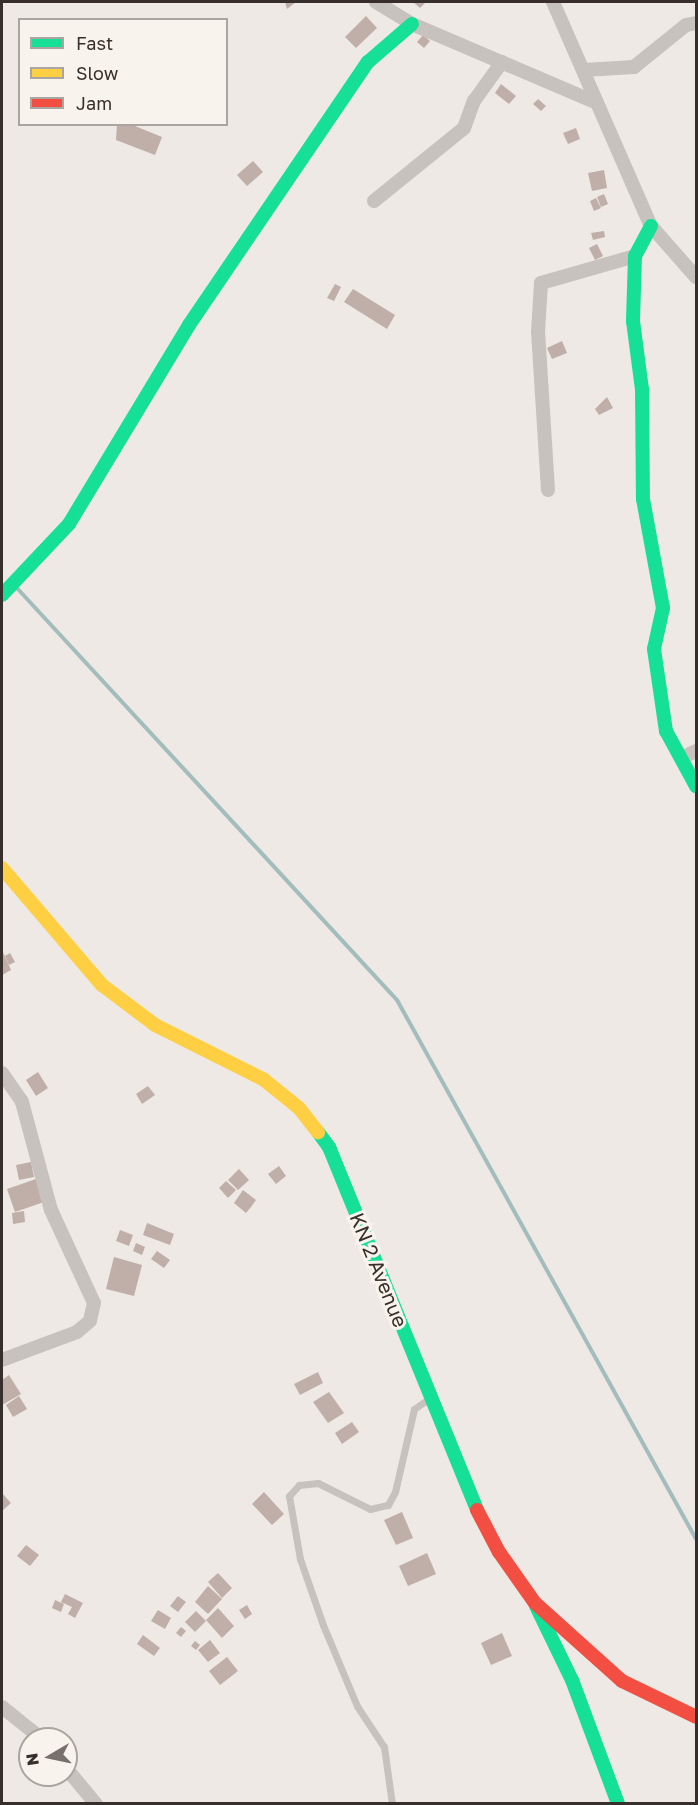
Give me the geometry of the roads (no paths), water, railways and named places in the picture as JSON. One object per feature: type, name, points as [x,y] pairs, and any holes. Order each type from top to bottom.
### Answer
[{"type":"main road","points":[[2,595],[69,524],[189,326],[368,62],[412,24]]},
{"type":"main road","points":[[651,226],[635,256],[633,321],[642,389],[643,499],[663,608],[654,649],[666,731],[696,786]]},
{"type":"main road","name":"KN 2 Avenue","points":[[2,868],[102,985],[155,1025],[262,1079],[299,1108],[328,1147],[482,1522],[535,1603],[622,1681],[666,1705],[696,1717]]},
{"type":"main road","points":[[535,1603],[572,1680],[618,1803]]},
{"type":"street","points":[[376,2],[412,24],[597,103]]},
{"type":"street","points":[[553,2],[585,70],[597,103],[651,226],[696,277]]},
{"type":"street","points":[[585,70],[634,67],[686,25],[696,23]]},
{"type":"street","points":[[374,201],[464,128],[474,101],[502,62]]},
{"type":"street","points":[[548,490],[538,332],[542,283],[635,256]]},
{"type":"street","points":[[681,758],[696,751]]},
{"type":"street","points":[[2,1073],[22,1102],[51,1210],[94,1304],[90,1321],[77,1332],[2,1360]]},
{"type":"street","points":[[2,1707],[27,1727]]},
{"type":"street","points":[[78,1782],[96,1803]]},
{"type":"lane","points":[[392,1803],[384,1747],[357,1706],[323,1624],[300,1559],[289,1496],[299,1485],[318,1483],[370,1509],[388,1505],[395,1492],[414,1409],[430,1398]]},
{"type":"waterway","points":[[16,587],[397,1000],[696,1539]]}]
